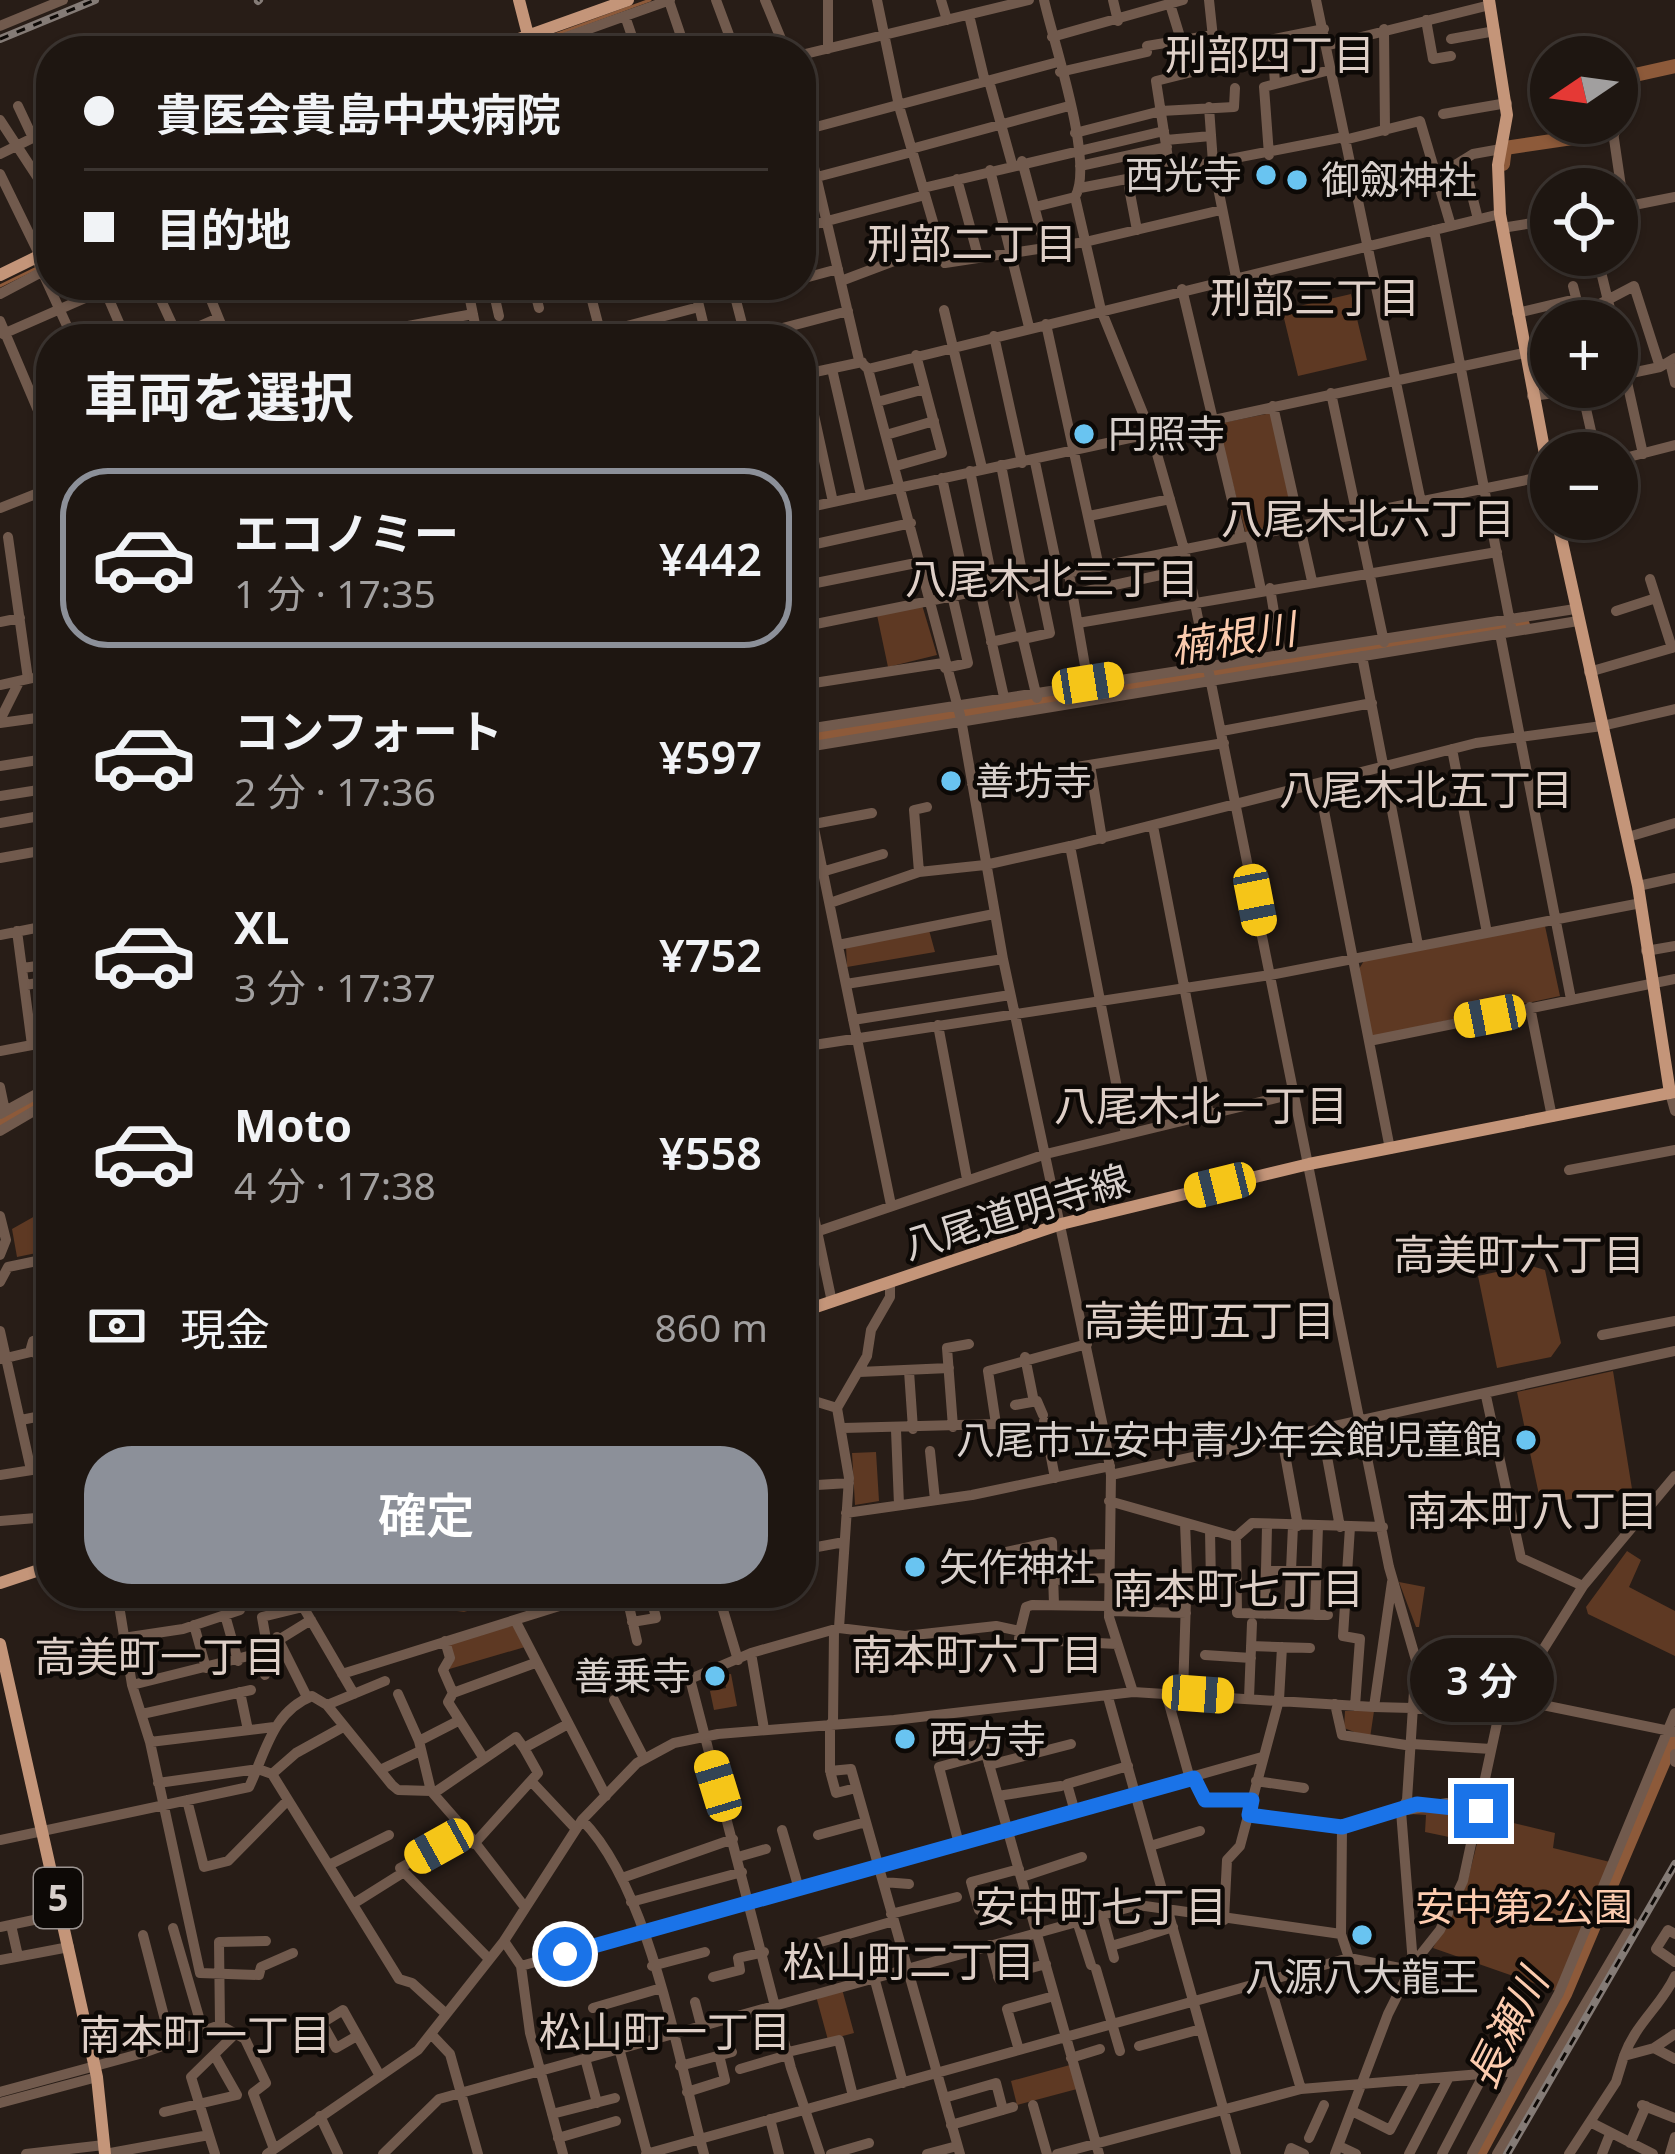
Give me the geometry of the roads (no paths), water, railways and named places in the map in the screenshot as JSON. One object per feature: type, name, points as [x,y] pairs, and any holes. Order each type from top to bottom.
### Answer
[{"type":"main road","points":[[519,0],[528,36]]},
{"type":"main road","points":[[553,36],[628,0]]},
{"type":"main road","points":[[1490,2],[1507,103],[1501,221],[1530,385]]},
{"type":"main road","points":[[2,270],[36,263]]},
{"type":"main road","points":[[1562,540],[1639,886],[1650,985],[1672,1093]]},
{"type":"main road","name":"八尾道明寺線","points":[[816,1307],[1061,1224],[1309,1164],[1672,1093]]},
{"type":"main road","points":[[0,1583],[36,1571]]},
{"type":"main road","name":"5","points":[[0,1644],[7,1709],[42,1830],[96,2072],[104,2150]]},
{"type":"street","points":[[16,0],[20,17]]},
{"type":"street","points":[[0,26],[63,0]]},
{"type":"street","points":[[574,0],[584,36]]},
{"type":"street","points":[[581,24],[625,16],[670,0],[681,36]]},
{"type":"street","points":[[716,0],[729,36]]},
{"type":"street","points":[[765,0],[780,36]]},
{"type":"street","points":[[827,49],[828,0]]},
{"type":"street","points":[[877,0],[899,106],[945,263],[1085,242],[1221,210]]},
{"type":"street","points":[[941,0],[947,20]]},
{"type":"street","points":[[816,51],[969,15],[993,4],[1029,0]]},
{"type":"street","points":[[1043,0],[1078,147],[1077,193],[1101,310],[1151,433],[1196,600],[1382,1527],[1393,1579],[1412,1632],[1412,1745],[1407,1800],[1401,1811],[1411,1967]]},
{"type":"street","points":[[1113,0],[1118,21]]},
{"type":"street","points":[[1170,171],[1156,82],[1216,66],[1209,0]]},
{"type":"street","points":[[1316,0],[1421,502]]},
{"type":"street","points":[[1052,37],[1177,2],[1181,40]]},
{"type":"street","points":[[1329,45],[1490,2]]},
{"type":"street","points":[[969,15],[1045,247]]},
{"type":"street","points":[[625,16],[632,36]]},
{"type":"street","points":[[1426,20],[1433,59],[1451,56]]},
{"type":"street","points":[[1215,51],[1324,29]]},
{"type":"street","points":[[1384,29],[1385,131]]},
{"type":"street","points":[[1451,39],[1495,31]]},
{"type":"street","points":[[816,127],[987,81],[1213,35]]},
{"type":"street","points":[[1272,40],[1275,84]]},
{"type":"street","points":[[1269,155],[1264,87],[1330,70]]},
{"type":"street","points":[[1075,133],[1160,111],[1234,107],[1235,88]]},
{"type":"street","points":[[1443,114],[1507,103]]},
{"type":"street","points":[[18,106],[33,138]]},
{"type":"street","points":[[817,177],[1069,106]]},
{"type":"street","points":[[1209,107],[1213,163],[1236,277]]},
{"type":"street","points":[[0,120],[36,174]]},
{"type":"street","points":[[1035,207],[1170,171],[1420,122],[1451,226]]},
{"type":"street","points":[[0,154],[36,136]]},
{"type":"street","points":[[816,224],[1078,147],[1211,136]]},
{"type":"street","points":[[1080,166],[1166,139]]},
{"type":"street","points":[[1354,194],[1502,149]]},
{"type":"street","points":[[1463,160],[1478,219]]},
{"type":"street","points":[[990,170],[1029,328]]},
{"type":"street","points":[[0,174],[36,248]]},
{"type":"street","points":[[816,174],[848,311],[902,486],[961,719],[994,914],[1111,1471],[1109,1608],[1133,1692]]},
{"type":"street","points":[[957,179],[978,256]]},
{"type":"street","points":[[1129,188],[1137,230]]},
{"type":"street","points":[[1638,204],[1675,197]]},
{"type":"street","points":[[816,372],[916,355],[1478,219],[1530,220]]},
{"type":"street","points":[[1434,230],[1497,552],[1520,736],[1571,999]]},
{"type":"street","points":[[816,277],[840,275],[939,244]]},
{"type":"street","points":[[0,294],[36,267]]},
{"type":"street","points":[[1602,276],[1607,299],[1628,285],[1638,289],[1675,382]]},
{"type":"street","points":[[1182,290],[1245,538],[1265,589],[1281,655]]},
{"type":"street","points":[[56,300],[66,324]]},
{"type":"street","points":[[36,407],[2,330],[81,300]]},
{"type":"street","points":[[211,300],[221,324]]},
{"type":"street","points":[[470,300],[475,324]]},
{"type":"street","points":[[495,300],[499,316]]},
{"type":"street","points":[[537,300],[539,308]]},
{"type":"street","points":[[697,300],[703,324]]},
{"type":"street","points":[[642,324],[699,307]]},
{"type":"street","points":[[944,310],[994,588]]},
{"type":"street","points":[[1517,313],[1530,310]]},
{"type":"street","points":[[800,324],[848,311]]},
{"type":"street","points":[[439,324],[473,314]]},
{"type":"street","points":[[205,324],[218,318]]},
{"type":"street","points":[[1046,324],[1099,567]]},
{"type":"street","points":[[994,336],[1029,463],[1073,594],[1088,683]]},
{"type":"street","points":[[816,506],[1029,463],[1395,377],[1524,353]]},
{"type":"street","points":[[896,466],[942,453],[916,355]]},
{"type":"street","points":[[1638,371],[1668,362]]},
{"type":"street","points":[[832,368],[861,495]]},
{"type":"street","points":[[877,402],[926,389]]},
{"type":"street","points":[[1331,392],[1385,645]]},
{"type":"street","points":[[1273,406],[1312,581]]},
{"type":"street","points":[[1631,408],[1643,454]]},
{"type":"street","points":[[886,435],[934,422]]},
{"type":"street","points":[[816,430],[833,502]]},
{"type":"street","points":[[1638,455],[1675,446]]},
{"type":"street","points":[[1001,465],[1024,582]]},
{"type":"street","points":[[942,478],[986,617],[1004,697]]},
{"type":"street","points":[[816,624],[1530,483]]},
{"type":"street","points":[[0,508],[36,494]]},
{"type":"street","points":[[1089,515],[1170,499]]},
{"type":"street","points":[[816,545],[911,523]]},
{"type":"street","points":[[0,722],[24,680],[8,537]]},
{"type":"street","points":[[1078,623],[1497,552]]},
{"type":"street","points":[[816,583],[921,562]]},
{"type":"street","points":[[1073,594],[1188,568]]},
{"type":"street","points":[[1589,672],[1674,648],[1650,579]]},
{"type":"street","points":[[992,642],[1051,633],[1040,580]]},
{"type":"street","points":[[1010,585],[1037,699]]},
{"type":"street","points":[[816,683],[968,663],[952,595]]},
{"type":"street","points":[[1616,611],[1656,598]]},
{"type":"street","points":[[986,617],[1016,610]]},
{"type":"street","points":[[816,745],[961,719],[1088,683],[1577,615]]},
{"type":"street","points":[[0,622],[20,618]]},
{"type":"street","points":[[816,727],[1004,697],[1037,699],[1212,679],[1362,656],[1385,645]]},
{"type":"street","points":[[1362,656],[1418,945]]},
{"type":"street","points":[[0,685],[36,677]]},
{"type":"street","points":[[971,784],[1090,765],[1372,704]]},
{"type":"street","points":[[830,903],[919,872],[985,865],[1237,808],[1452,748],[1675,710]]},
{"type":"street","points":[[0,722],[36,718]]},
{"type":"street","points":[[1452,748],[1487,933]]},
{"type":"street","points":[[0,766],[36,760]]},
{"type":"street","points":[[1090,765],[1102,839]]},
{"type":"street","points":[[1319,785],[1390,1148]]},
{"type":"street","points":[[0,796],[36,790]]},
{"type":"street","points":[[919,872],[914,810],[927,807]]},
{"type":"street","points":[[816,824],[872,813]]},
{"type":"street","points":[[0,823],[36,817]]},
{"type":"street","points":[[1628,837],[1675,823]]},
{"type":"street","points":[[1153,826],[1209,1115]]},
{"type":"street","points":[[816,834],[891,1205]]},
{"type":"street","points":[[1070,846],[1126,1134]]},
{"type":"street","points":[[0,858],[36,852]]},
{"type":"street","points":[[816,873],[883,854]]},
{"type":"street","points":[[1639,886],[1675,878]]},
{"type":"street","points":[[816,1045],[1270,975],[1641,903]]},
{"type":"street","points":[[838,945],[994,914]]},
{"type":"street","points":[[0,935],[36,925]]},
{"type":"street","points":[[0,1051],[32,1045],[17,931]]},
{"type":"street","points":[[1646,951],[1675,946]]},
{"type":"street","points":[[846,984],[1003,958]]},
{"type":"street","points":[[23,968],[36,966]]},
{"type":"street","points":[[1369,1041],[1675,979]]},
{"type":"street","points":[[25,985],[36,983]]},
{"type":"street","points":[[854,1020],[1010,994]]},
{"type":"street","points":[[1529,1007],[1552,1117]]},
{"type":"street","points":[[938,1025],[967,1179]]},
{"type":"street","points":[[0,1087],[3,1112],[36,1093]]},
{"type":"street","points":[[1672,1093],[1675,1111]]},
{"type":"street","points":[[832,1302],[816,1232],[1046,1154],[1293,1094]]},
{"type":"street","points":[[0,1131],[36,1110]]},
{"type":"street","points":[[1569,1169],[1675,1150]]},
{"type":"street","points":[[0,1216],[6,1240],[0,1256]]},
{"type":"street","points":[[0,1282],[8,1267],[36,1262]]},
{"type":"street","points":[[856,1788],[836,1793],[830,1772],[848,1483],[837,1408],[859,1372],[871,1330],[890,1297],[890,1282]]},
{"type":"street","points":[[1603,1334],[1675,1321]]},
{"type":"street","points":[[0,1330],[31,1470]]},
{"type":"street","points":[[31,1352],[36,1341]]},
{"type":"street","points":[[953,1427],[947,1348],[969,1344]]},
{"type":"street","points":[[843,1429],[996,1424],[988,1371],[1012,1367],[1025,1357],[1087,1344]]},
{"type":"street","points":[[846,1513],[1111,1471],[1361,1423],[1675,1351]]},
{"type":"street","points":[[3,1359],[36,1352]]},
{"type":"street","points":[[1025,1357],[1034,1402]]},
{"type":"street","points":[[859,1372],[949,1368]]},
{"type":"street","points":[[909,1371],[913,1430]]},
{"type":"street","points":[[1486,1396],[1521,1558],[1582,1586]]},
{"type":"street","points":[[816,1402],[837,1408]]},
{"type":"street","points":[[1015,1405],[1041,1402],[1055,1478]]},
{"type":"street","points":[[21,1420],[36,1417]]},
{"type":"street","points":[[896,1430],[899,1505]]},
{"type":"street","points":[[1322,1430],[1345,1527],[1343,1636],[1360,1640],[1355,1706]]},
{"type":"street","points":[[1282,1438],[1295,1526],[1289,1614]]},
{"type":"street","points":[[929,1451],[934,1501]]},
{"type":"street","points":[[0,1475],[36,1469]]},
{"type":"street","points":[[1356,2154],[1337,2150],[1359,2083],[1411,1967],[1440,1930],[1463,1881],[1497,1723],[1582,1586],[1675,1475]]},
{"type":"street","points":[[816,1485],[848,1483]]},
{"type":"street","points":[[1109,1501],[1235,1538]]},
{"type":"street","points":[[0,1521],[36,1522]]},
{"type":"street","points":[[1318,1526],[1316,1571],[1322,1615],[1237,1613],[1235,1538],[1252,1522],[1382,1527]]},
{"type":"street","points":[[1183,1693],[1185,1523]]},
{"type":"street","points":[[1265,1614],[1267,1526]]},
{"type":"street","points":[[1210,1530],[1211,1585]]},
{"type":"street","points":[[816,1547],[844,1542]]},
{"type":"street","points":[[1002,1553],[1052,1542],[1054,1605]]},
{"type":"street","points":[[1056,1556],[1108,1554]]},
{"type":"street","points":[[1266,1570],[1316,1571]]},
{"type":"street","points":[[1055,1580],[1108,1578]]},
{"type":"street","points":[[1374,1707],[1393,1579]]},
{"type":"street","points":[[1117,1644],[1019,1639],[1026,1607],[1109,1608],[1187,1599],[1211,1585],[1236,1585]]},
{"type":"street","points":[[119,1608],[132,1684],[150,1742],[200,1973],[259,1975],[261,1966],[293,1953]]},
{"type":"street","points":[[299,1608],[262,1617],[307,1697]]},
{"type":"street","points":[[304,1608],[354,1694]]},
{"type":"street","points":[[342,1674],[555,1608]]},
{"type":"street","points":[[629,1608],[637,1641]]},
{"type":"street","points":[[632,1622],[656,1618],[654,1608]]},
{"type":"street","points":[[722,1608],[737,1660]]},
{"type":"street","points":[[123,1638],[194,1625],[240,1610]]},
{"type":"street","points":[[225,1615],[238,1661]]},
{"type":"street","points":[[132,1684],[238,1661],[311,1620]]},
{"type":"street","points":[[515,1620],[606,1796]]},
{"type":"street","points":[[1250,1698],[1252,1623]]},
{"type":"street","points":[[194,1625],[206,1668]]},
{"type":"street","points":[[820,2154],[788,2054],[691,1679],[751,1653],[837,1629],[905,1636],[996,1626],[1020,1631]]},
{"type":"street","points":[[445,1641],[450,1658],[443,1670],[453,1693]]},
{"type":"street","points":[[1224,1920],[1227,1860],[1240,1846],[1279,1700],[1282,1647]]},
{"type":"street","points":[[1205,1655],[1310,1648]]},
{"type":"street","points":[[751,1653],[764,1729]]},
{"type":"street","points":[[256,1654],[265,1675]]},
{"type":"street","points":[[484,1757],[448,1702],[453,1693],[535,1663]]},
{"type":"street","points":[[327,1705],[385,1681]]},
{"type":"street","points":[[142,1714],[246,1691],[248,1730]]},
{"type":"street","points":[[220,2024],[245,2039],[266,2083],[253,2093],[270,2151],[432,2035],[504,1941],[579,1824],[644,1758],[703,1736],[1133,1692],[1374,1707],[1554,1706],[1671,1731]]},
{"type":"street","points":[[1166,1693],[1192,1778],[1205,1800],[1252,1800]]},
{"type":"street","points":[[398,1694],[432,1792],[524,1906]]},
{"type":"street","points":[[0,1840],[249,1787],[274,1726],[307,1697],[317,1696],[398,1790],[432,1792],[516,1737],[538,1773],[474,1844]]},
{"type":"street","points":[[1108,1696],[1236,2154]]},
{"type":"street","points":[[614,1700],[644,1758]]},
{"type":"street","points":[[1335,1704],[1342,1736],[1491,1749]]},
{"type":"street","points":[[1472,2154],[1597,1910],[1675,1713]]},
{"type":"street","points":[[380,1770],[458,1721]]},
{"type":"street","points":[[524,1748],[568,1724]]},
{"type":"street","points":[[150,1742],[274,1726]]},
{"type":"street","points":[[272,1774],[343,1727]]},
{"type":"street","points":[[951,1752],[983,1743],[1097,2149]]},
{"type":"street","points":[[959,1844],[938,1767],[1071,1744]]},
{"type":"street","points":[[521,1966],[1262,1757]]},
{"type":"street","points":[[1075,1812],[1067,1784],[1128,1766]]},
{"type":"street","points":[[158,1783],[258,1768],[272,1774],[399,1979],[412,1983],[445,2013]]},
{"type":"street","points":[[830,1772],[851,1769],[958,2150],[927,2154]]},
{"type":"street","points":[[531,1781],[605,1843],[622,1878],[643,1932],[704,2154]]},
{"type":"street","points":[[1256,1781],[1304,1788]]},
{"type":"street","points":[[998,1796],[1061,1786]]},
{"type":"street","points":[[187,1800],[204,1867],[228,1861],[288,1800]]},
{"type":"street","points":[[1249,1815],[1342,1827],[1447,1803],[1481,1811]]},
{"type":"street","points":[[818,1835],[866,1822]]},
{"type":"street","points":[[1342,1827],[1341,1934],[1349,1958]]},
{"type":"street","points":[[782,1830],[799,1888]]},
{"type":"street","points":[[466,1831],[400,1868],[489,1959]]},
{"type":"street","points":[[1150,1846],[1200,1831]]},
{"type":"street","points":[[329,1865],[388,1835]]},
{"type":"street","points":[[622,1878],[733,1839]]},
{"type":"street","points":[[738,1857],[766,1849]]},
{"type":"street","points":[[979,1910],[970,1882],[1082,1857]]},
{"type":"street","points":[[353,1904],[404,1871]]},
{"type":"street","points":[[631,1902],[742,1872]]},
{"type":"street","points":[[883,1882],[909,1884]]},
{"type":"street","points":[[817,1943],[957,1897]]},
{"type":"street","points":[[382,2154],[439,2099],[1138,1905],[1341,1934]]},
{"type":"street","points":[[18,1956],[6,1926],[62,1914]]},
{"type":"street","points":[[1102,1914],[1113,1952],[1143,1936],[1173,1928]]},
{"type":"street","points":[[1077,1921],[1120,2051]]},
{"type":"street","points":[[1497,2154],[1633,1923]]},
{"type":"street","points":[[173,1928],[203,2031]]},
{"type":"street","points":[[1675,1934],[1668,1930],[1655,1949],[1675,1962]]},
{"type":"street","points":[[143,1935],[171,2043]]},
{"type":"street","points":[[220,2024],[219,1942],[266,1941]]},
{"type":"street","points":[[504,1941],[521,1966],[539,2071],[563,2154]]},
{"type":"street","points":[[0,1960],[69,1946]]},
{"type":"street","points":[[990,1946],[999,1980],[1046,1964]]},
{"type":"street","points":[[652,1966],[705,1952]]},
{"type":"street","points":[[712,1978],[740,1970],[738,1958],[764,1952]]},
{"type":"street","points":[[619,2048],[646,2154],[1349,1958],[1411,1967]]},
{"type":"street","points":[[1569,2154],[1616,2082],[1640,2020],[1667,1994],[1675,1976]]},
{"type":"street","points":[[874,1977],[903,2083]]},
{"type":"street","points":[[1269,1982],[1301,2089]]},
{"type":"street","points":[[593,2008],[658,1989]]},
{"type":"street","points":[[1018,2050],[1007,2009],[1054,1996]]},
{"type":"street","points":[[695,2002],[701,2025]]},
{"type":"street","points":[[0,2103],[220,2024]]},
{"type":"street","points":[[1139,2046],[1202,2029]]},
{"type":"street","points":[[1624,2056],[1654,2048],[1675,2033]]},
{"type":"street","points":[[214,2154],[191,2077],[216,2058],[235,2034]]},
{"type":"street","points":[[432,2035],[450,2054],[478,2154]]},
{"type":"street","points":[[357,2036],[380,2076]]},
{"type":"street","points":[[740,2069],[839,2040],[853,2096]]},
{"type":"street","points":[[1654,2048],[1675,2059]]},
{"type":"street","points":[[1071,2058],[1100,2049]]},
{"type":"street","points":[[680,2066],[725,2053],[725,2080],[687,2092]]},
{"type":"street","points":[[164,2112],[237,2095],[216,2058]]},
{"type":"street","points":[[586,2058],[597,2103]]},
{"type":"street","points":[[1057,2154],[1097,2149],[1301,2089],[1517,2071]]},
{"type":"street","points":[[0,2092],[96,2072]]},
{"type":"street","points":[[1449,2077],[1412,2148],[1440,2154],[1484,2074]]},
{"type":"street","points":[[1310,2138],[1322,2109],[1390,2130],[1417,2079]]},
{"type":"street","points":[[944,2098],[996,2083],[1008,2108],[951,2125]]},
{"type":"street","points":[[552,2114],[615,2098]]},
{"type":"street","points":[[1033,2104],[1047,2154]]},
{"type":"street","points":[[1633,2147],[1642,2105],[1675,2118]]},
{"type":"street","points":[[320,2116],[338,2154]]},
{"type":"street","points":[[770,2119],[779,2154]]},
{"type":"street","points":[[558,2138],[616,2121]]},
{"type":"street","points":[[1590,2122],[1653,2154]]},
{"type":"street","points":[[1602,2154],[1610,2134]]},
{"type":"street","points":[[26,2154],[104,2150],[209,2135]]},
{"type":"street","points":[[1670,2154],[1675,2137]]},
{"type":"street","points":[[831,2154],[869,2143]]},
{"type":"street","points":[[1288,2154],[1291,2148],[1304,2154]]},
{"type":"waterway","points":[[552,36],[650,0]]},
{"type":"waterway","name":"楠根川","points":[[1638,74],[1675,66]]},
{"type":"waterway","name":"楠根川","points":[[1503,164],[1505,148],[1532,144]]},
{"type":"waterway","points":[[0,286],[36,268]]},
{"type":"waterway","name":"楠根川","points":[[816,738],[1523,625]]},
{"type":"waterway","name":"楠根川","points":[[0,1123],[36,1103]]},
{"type":"waterway","name":"長瀬川","points":[[1479,2154],[1565,1994],[1675,1735]]},
{"type":"railway","points":[[0,39],[95,0]]},
{"type":"railway","points":[[1507,2154],[1675,1864]]},
{"type":"place","name":"西光寺","points":[[1266,175]]},
{"type":"place","name":"御劔神社","points":[[1297,180]]},
{"type":"place","name":"円照寺","points":[[1084,434]]},
{"type":"place","name":"善坊寺","points":[[951,781]]},
{"type":"place","name":"八尾市立安中青少年会館児童館","points":[[1526,1440]]},
{"type":"place","name":"矢作神社","points":[[915,1567]]},
{"type":"place","name":"善乗寺","points":[[715,1676]]},
{"type":"place","name":"西方寺","points":[[905,1739]]},
{"type":"place","name":"八源八大龍王","points":[[1362,1935]]},
{"type":"district","name":"刑部四丁目","points":[[1270,55]]},
{"type":"district","name":"刑部二丁目","points":[[972,244]]},
{"type":"district","name":"刑部三丁目","points":[[1315,298]]},
{"type":"district","name":"八尾木北六丁目","points":[[1368,519]]},
{"type":"district","name":"八尾木北三丁目","points":[[1052,579]]},
{"type":"district","name":"八尾木北五丁目","points":[[1426,790]]},
{"type":"district","name":"八尾木北一丁目","points":[[1201,1106]]},
{"type":"district","name":"高美町六丁目","points":[[1519,1255]]},
{"type":"district","name":"高美町五丁目","points":[[1209,1321]]},
{"type":"district","name":"南本町八丁目","points":[[1532,1511]]},
{"type":"district","name":"南本町七丁目","points":[[1238,1589]]},
{"type":"district","name":"南本町六丁目","points":[[977,1655]]},
{"type":"district","name":"高美町一丁目","points":[[160,1657]]},
{"type":"district","name":"安中町七丁目","points":[[1101,1907]]},
{"type":"district","name":"松山町二丁目","points":[[909,1962]]},
{"type":"district","name":"松山町一丁目","points":[[665,2032]]},
{"type":"district","name":"南本町一丁目","points":[[205,2035]]},
{"type":"park label","name":"安中第2公園","points":[[1524,1907]]}]
